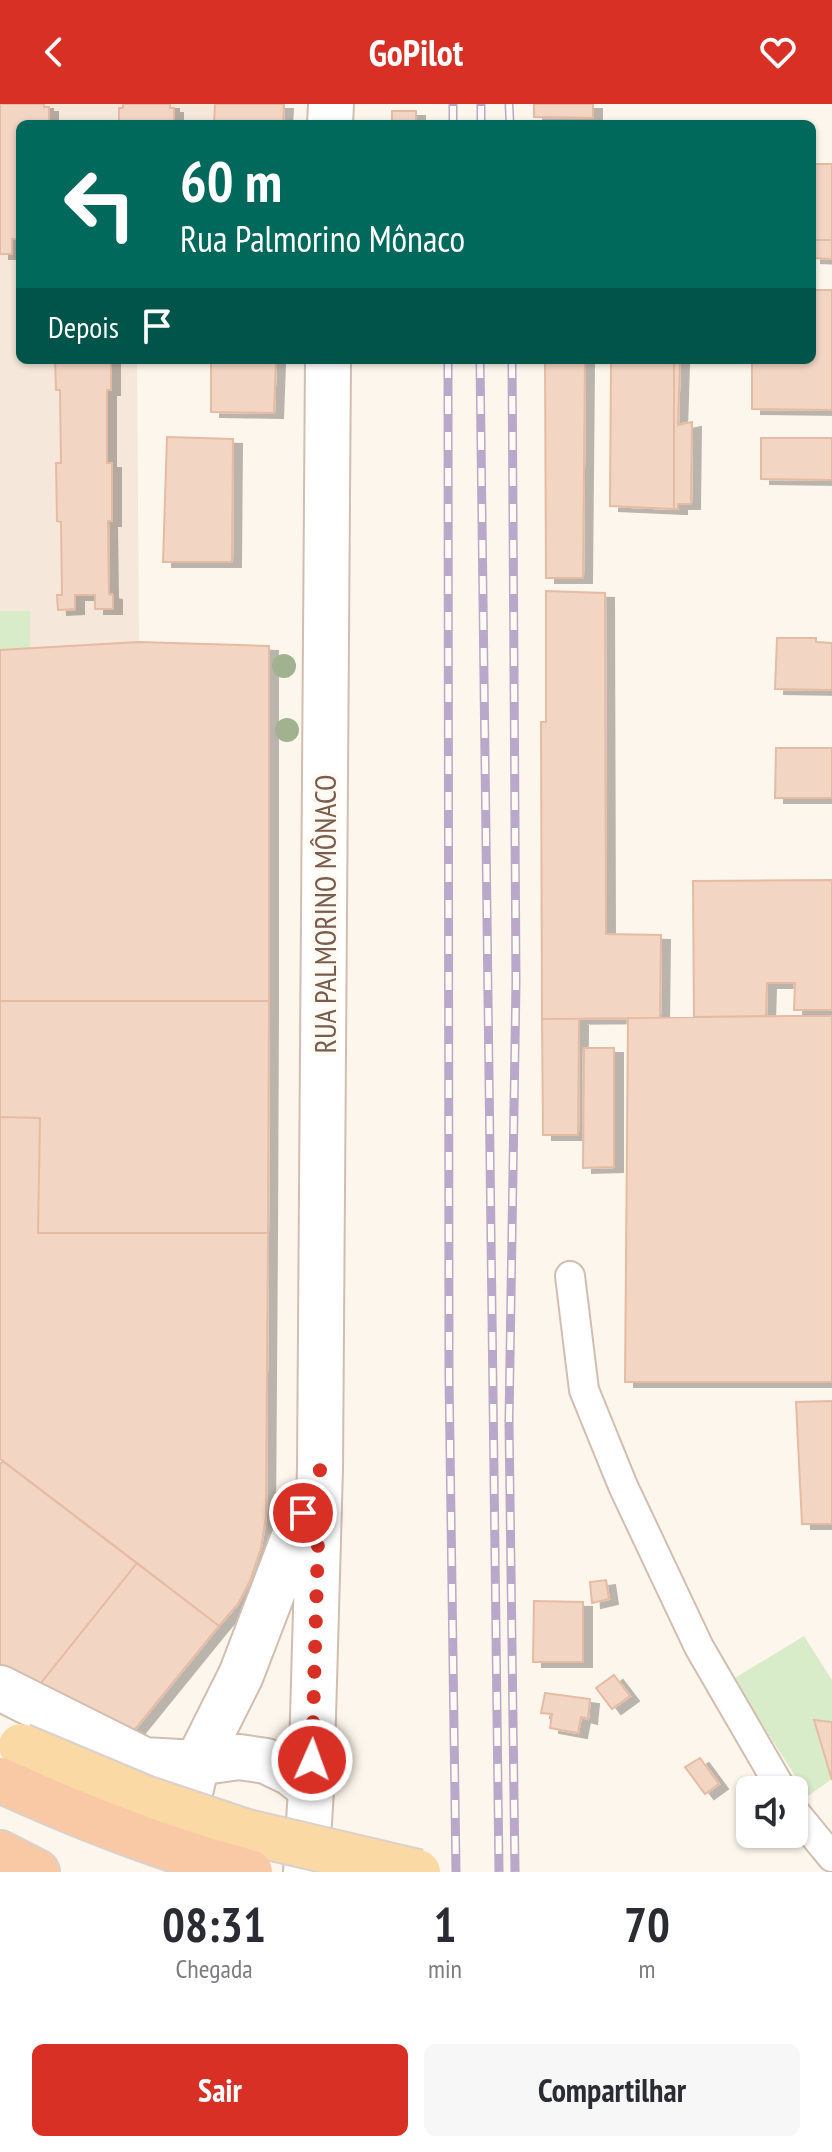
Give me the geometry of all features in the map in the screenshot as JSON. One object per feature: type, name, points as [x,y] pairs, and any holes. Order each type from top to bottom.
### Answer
[{"type":"highway","points":[[10,1763],[42,1800],[186,1856],[250,1872]]},
{"type":"highway","points":[[0,1853],[37,1872]]},
{"type":"main road","points":[[10,1763],[145,1798],[247,1832],[418,1872]]},
{"type":"street","name":"RUA PALMORINO MÔNACO","points":[[306,1872],[320,1468],[328,364]]},
{"type":"street","points":[[570,1276],[584,1390],[623,1486],[699,1647],[774,1776]]},
{"type":"street","name":"RUA PALMORINO MÔNACO","points":[[179,1872],[180,1835],[197,1763],[241,1675],[320,1468]]},
{"type":"street","points":[[0,1688],[144,1760],[197,1763],[239,1757],[266,1761],[291,1773],[311,1789]]},
{"type":"street","points":[[808,1828],[832,1857]]},
{"type":"shaded area","points":[[0,104],[215,104],[214,120],[16,120],[16,364],[137,364],[139,642],[0,650]]},
{"type":"green space","points":[[0,611],[30,611],[30,649],[0,650]]},
{"type":"green space","points":[[804,1636],[832,1680],[832,1779],[808,1796],[808,1776],[795,1776],[733,1679]]},
{"type":"building","points":[[0,104],[44,104],[44,107],[49,107],[49,120],[16,120],[16,239],[12,239],[12,254],[0,254]]},
{"type":"building","points":[[123,104],[170,104],[170,108],[174,108],[174,120],[119,120],[119,108],[123,108]]},
{"type":"building","points":[[215,104],[284,104],[283,120],[214,120]]},
{"type":"building","points":[[534,104],[593,104],[593,118],[534,117]]},
{"type":"building","points":[[392,111],[416,111],[416,120],[392,120]]},
{"type":"building","points":[[816,164],[832,164],[832,240],[816,240]]},
{"type":"building","points":[[816,240],[832,240],[832,259],[816,258]]},
{"type":"building","points":[[816,290],[832,290],[832,410],[752,409],[752,364],[816,364]]},
{"type":"building","points":[[55,364],[111,364],[111,390],[107,390],[107,463],[112,463],[112,521],[108,521],[109,594],[113,595],[113,609],[95,609],[95,595],[75,595],[75,609],[58,610],[57,595],[62,595],[56,463],[61,463],[60,390],[56,390]]},
{"type":"building","points":[[211,364],[276,364],[274,413],[211,412]]},
{"type":"building","points":[[545,364],[585,364],[583,578],[546,578]]},
{"type":"building","points":[[611,364],[674,364],[674,509],[610,506]]},
{"type":"building","points":[[674,364],[680,364],[678,425],[692,422],[691,504],[678,504],[678,509],[674,509]]},
{"type":"building","points":[[167,437],[233,439],[232,562],[163,562]]},
{"type":"building","points":[[761,438],[832,438],[832,480],[761,479]]},
{"type":"building","points":[[546,591],[605,593],[606,934],[661,935],[660,1018],[542,1019],[541,722],[546,722]]},
{"type":"building","points":[[777,638],[816,638],[816,642],[832,643],[832,690],[775,689]]},
{"type":"building","points":[[139,642],[269,646],[269,1001],[0,1001],[0,650]]},
{"type":"building","points":[[776,748],[832,748],[832,798],[775,798]]},
{"type":"building","points":[[832,880],[832,1010],[794,1010],[795,983],[767,983],[766,1016],[694,1017],[693,881]]},
{"type":"building","points":[[0,1001],[269,1001],[268,1233],[38,1233],[40,1118],[0,1117]]},
{"type":"building","points":[[832,1016],[832,1382],[625,1382],[628,1018]]},
{"type":"building","points":[[542,1019],[579,1019],[578,1135],[543,1135]]},
{"type":"building","points":[[584,1048],[614,1048],[614,1167],[583,1168]]},
{"type":"building","points":[[0,1117],[40,1118],[38,1233],[268,1233],[266,1517],[261,1548],[250,1581],[238,1604],[219,1626],[0,1459]]},
{"type":"building","points":[[832,1401],[832,1524],[802,1524],[796,1402]]},
{"type":"building","points":[[3,1461],[137,1563],[37,1688],[0,1665],[0,1464]]},
{"type":"building","points":[[137,1563],[219,1626],[132,1733],[37,1688]]},
{"type":"building","points":[[606,1580],[609,1599],[592,1603],[590,1582]]},
{"type":"building","points":[[534,1601],[583,1602],[583,1662],[533,1662]]},
{"type":"building","points":[[614,1675],[630,1696],[612,1709],[596,1688]]},
{"type":"building","points":[[545,1693],[590,1699],[588,1719],[581,1717],[578,1733],[550,1728],[552,1714],[541,1713]]},
{"type":"building","points":[[814,1720],[832,1722],[832,1780]]},
{"type":"building","points":[[700,1758],[719,1784],[705,1794],[685,1767]]},
{"type":"railway","points":[[453,104],[453,120]]},
{"type":"railway","points":[[481,104],[481,120]]},
{"type":"railway","points":[[509,104],[510,120]]},
{"type":"railway","points":[[448,364],[449,1375],[456,1872]]},
{"type":"railway","points":[[480,364],[499,1872]]},
{"type":"railway","points":[[512,364],[516,982],[509,1421],[515,1872]]},
{"type":"route","points":[[303,1513],[320,1468],[312,1760]]}]
